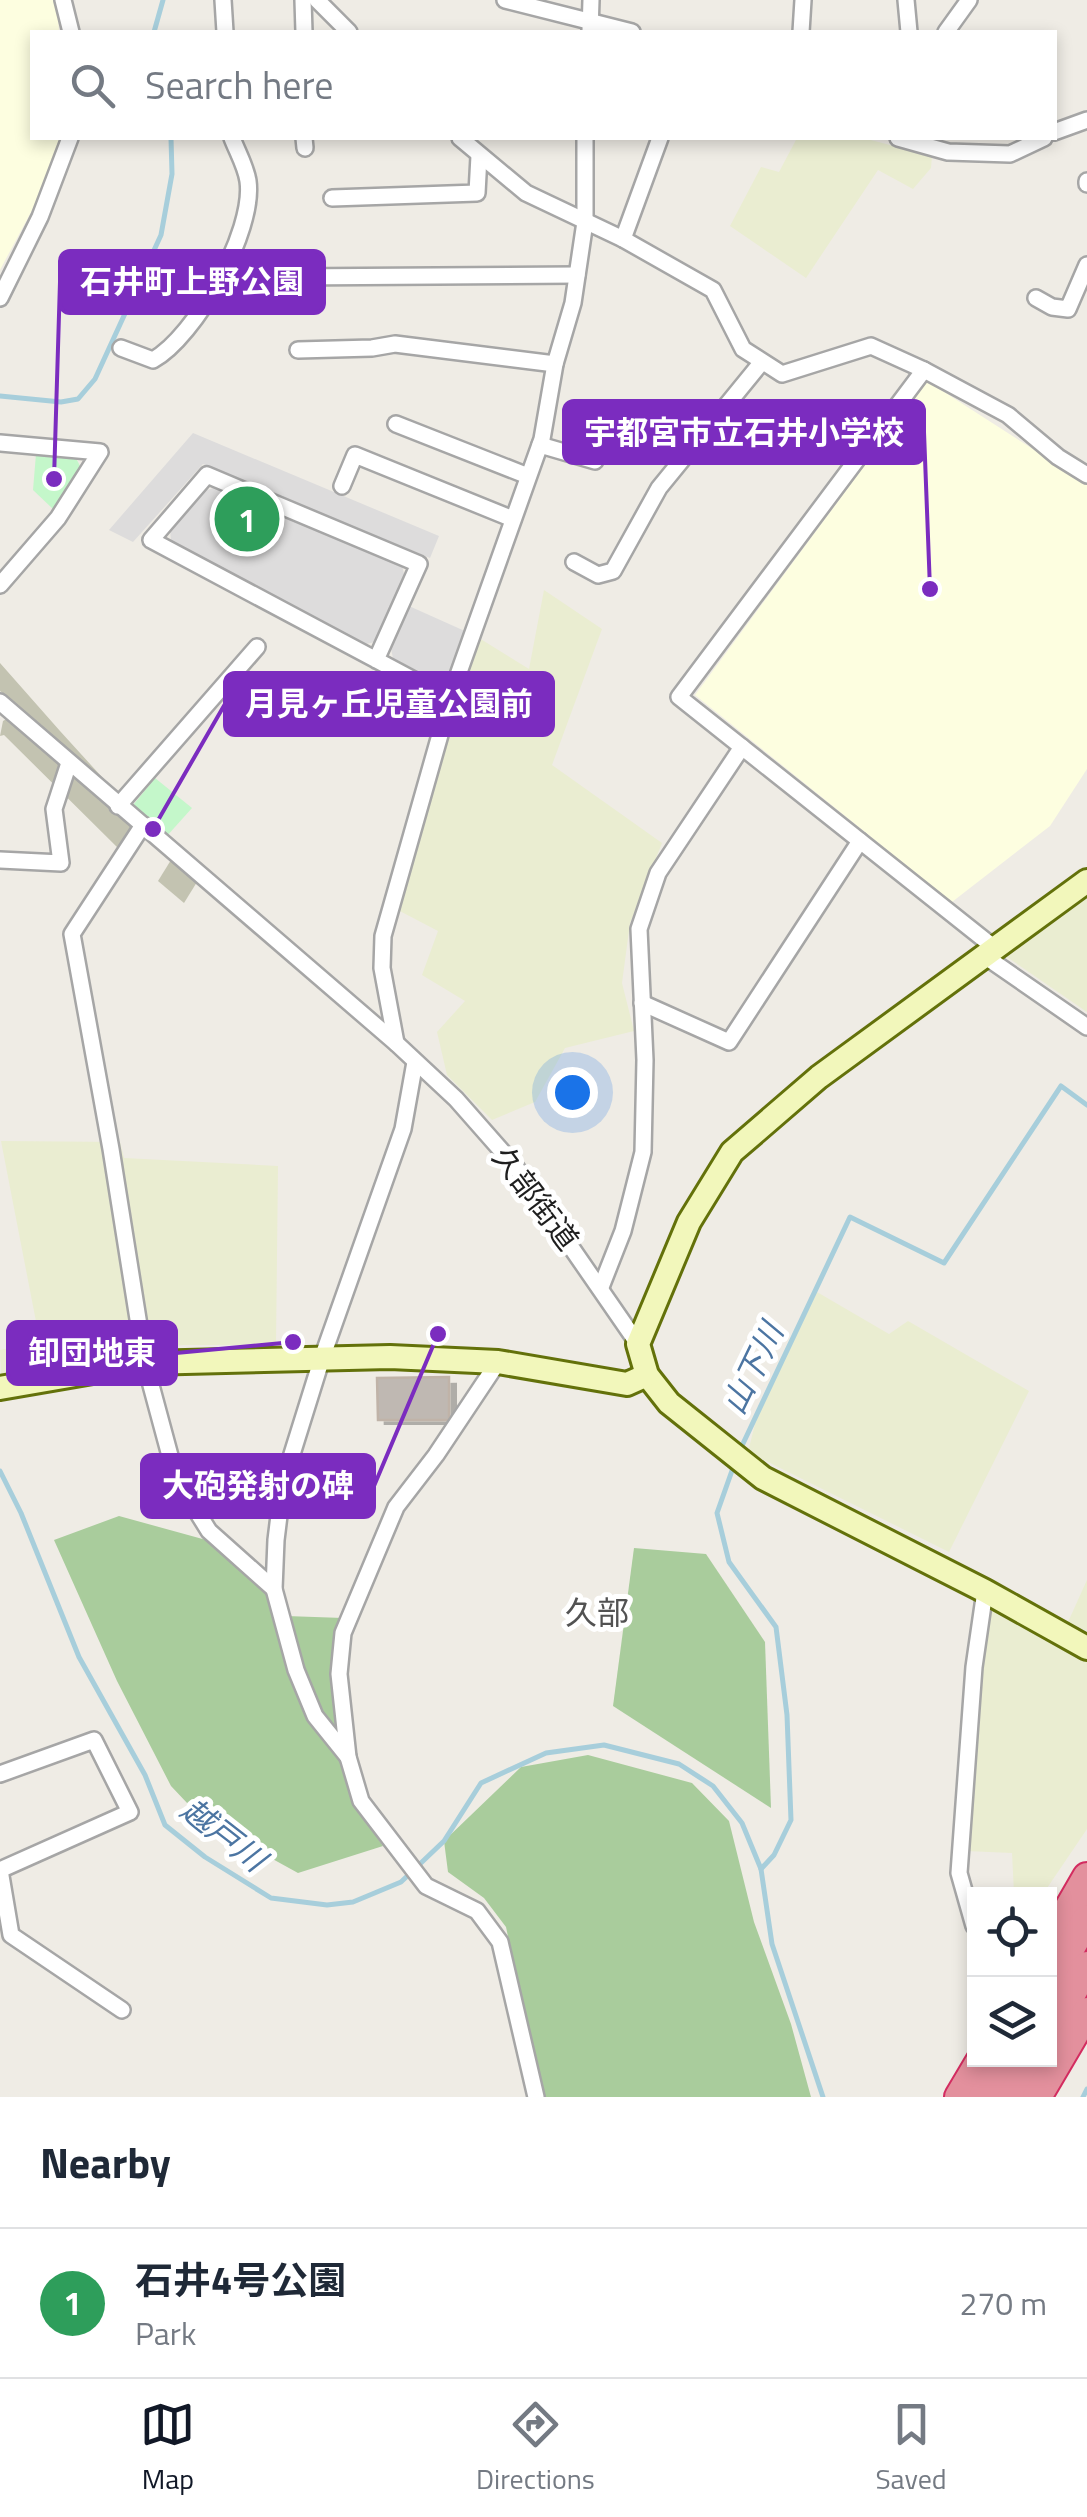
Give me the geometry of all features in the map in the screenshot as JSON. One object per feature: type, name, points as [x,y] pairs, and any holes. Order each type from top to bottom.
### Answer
[{"type":"highway","points":[[1057,2006],[1087,1877]]},
{"type":"highway","points":[[1053,1977],[1074,1942]]},
{"type":"highway","points":[[1037,2097],[1087,2012]]},
{"type":"highway","points":[[959,2097],[977,2067]]},
{"type":"highway","points":[[983,2097],[1001,2067]]},
{"type":"highway","points":[[1012,2097],[1030,2067]]},
{"type":"street","points":[[63,0],[70,30]]},
{"type":"street","points":[[222,0],[225,30]]},
{"type":"street","points":[[303,0],[304,30]]},
{"type":"street","points":[[316,0],[347,30]]},
{"type":"street","points":[[505,0],[590,28],[591,0]]},
{"type":"street","points":[[801,30],[802,0]]},
{"type":"street","points":[[906,0],[909,30]]},
{"type":"street","points":[[947,30],[969,0]]},
{"type":"street","points":[[1057,131],[1087,120]]},
{"type":"street","points":[[0,298],[40,217],[69,140]]},
{"type":"street","points":[[122,348],[153,360],[171,350],[225,273],[240,232],[248,183],[233,140]]},
{"type":"street","points":[[462,140],[526,193],[624,239],[714,290],[744,349],[760,363],[782,374],[870,346],[1008,415],[1058,457],[1087,475]]},
{"type":"street","points":[[396,1043],[382,968],[388,908],[453,689],[540,445],[555,364],[574,304],[585,222],[585,140]]},
{"type":"street","points":[[624,239],[659,140]]},
{"type":"street","points":[[905,140],[948,152],[1010,154],[1040,140]]},
{"type":"street","points":[[332,198],[477,193],[479,156]]},
{"type":"street","points":[[1036,298],[1068,310],[1087,266]]},
{"type":"street","points":[[225,273],[289,278],[578,275]]},
{"type":"street","points":[[298,350],[395,344],[555,364]]},
{"type":"street","points":[[574,562],[598,575],[613,571],[660,488],[760,363]]},
{"type":"street","points":[[924,370],[679,697],[1087,1027]]},
{"type":"street","points":[[396,424],[528,476]]},
{"type":"street","points":[[0,443],[100,452],[58,518],[0,585]]},
{"type":"street","points":[[540,445],[595,461]]},
{"type":"street","points":[[342,486],[356,455],[514,519]]},
{"type":"street","points":[[376,660],[419,564],[207,475],[151,540],[341,642],[430,688],[453,689]]},
{"type":"street","points":[[118,806],[257,647]]},
{"type":"street","name":"久部街道","points":[[0,702],[456,1099],[515,1166],[601,1287],[638,1344],[646,1376],[669,1403],[764,1478],[1087,1648]]},
{"type":"street","points":[[601,1287],[623,1231],[643,1152],[639,928],[658,872],[742,748]]},
{"type":"street","points":[[0,860],[61,863],[54,809],[69,763]]},
{"type":"street","points":[[143,825],[72,934],[145,1363],[176,1478],[210,1531],[274,1588]]},
{"type":"street","points":[[642,1003],[728,1042],[860,841]]},
{"type":"street","points":[[638,1344],[689,1222],[732,1152],[818,1077],[1087,880]]},
{"type":"street","points":[[348,1757],[314,1716],[296,1670],[274,1588],[283,1482],[403,1129],[415,1062]]},
{"type":"street","points":[[0,1388],[145,1363],[390,1356],[498,1362],[626,1384],[646,1376]]},
{"type":"street","points":[[498,1362],[436,1455],[396,1506],[343,1633],[339,1674],[348,1757],[361,1800],[426,1886],[477,1911],[500,1942],[536,2097]]},
{"type":"street","points":[[967,1903],[958,1873],[974,1667],[985,1591]]},
{"type":"street","points":[[0,1774],[94,1740],[130,1812],[0,1870],[3,1901],[12,1935],[122,2010]]},
{"type":"shaded area","points":[[0,0],[57,0],[59,30],[30,30],[30,140],[62,140],[46,184],[0,270]]},
{"type":"shaded area","points":[[796,140],[871,140],[932,156],[931,168],[913,189],[878,170],[806,278],[730,226],[761,167],[779,172]]},
{"type":"shaded area","points":[[927,381],[1087,484],[1087,769],[1050,826],[952,902],[695,695]]},
{"type":"shaded area","points":[[193,433],[439,536],[430,558],[203,464],[133,542],[109,530]]},
{"type":"shaded area","points":[[216,487],[243,499],[230,530],[251,539],[265,508],[402,565],[404,574],[375,642],[366,644],[171,541],[170,530],[204,491]]},
{"type":"shaded area","points":[[544,590],[602,629],[552,765],[662,843],[630,923],[622,983],[634,1031],[565,1048],[535,1102],[492,1120],[447,1075],[437,1032],[465,1001],[422,975],[438,931],[394,908],[479,638],[529,669]]},
{"type":"shaded area","points":[[409,606],[467,632],[450,677],[431,678],[393,658],[391,649]]},
{"type":"shaded area","points":[[0,663],[60,731],[121,798],[0,691]]},
{"type":"shaded area","points":[[8,718],[134,826],[120,850],[4,735],[0,736],[3,721]]},
{"type":"shaded area","points":[[171,860],[197,882],[184,903],[158,881]]},
{"type":"shaded area","points":[[1087,897],[1087,1012],[1007,957]]},
{"type":"shaded area","points":[[1,1141],[120,1142],[124,1158],[278,1166],[276,1345],[183,1345],[95,1355],[1,1375],[0,1350],[40,1342]]},
{"type":"shaded area","points":[[817,1292],[889,1334],[908,1321],[1029,1391],[949,1552],[748,1452],[757,1416]]},
{"type":"shaded area","points":[[1087,1580],[1087,1631],[1068,1622]]},
{"type":"shaded area","points":[[989,1607],[1087,1660],[1087,1829],[1048,1887],[1014,1887],[1012,1853],[966,1851]]},
{"type":"green space","points":[[36,454],[76,458],[81,468],[53,509],[33,490]]},
{"type":"green space","points":[[243,499],[265,508],[251,539],[229,529]]},
{"type":"green space","points":[[155,778],[192,808],[166,837],[129,810]]},
{"type":"green space","points":[[119,1516],[228,1546],[286,1616],[343,1618],[343,1755],[356,1807],[383,1846],[298,1873],[205,1822],[171,1786],[117,1681],[54,1540]]},
{"type":"green space","points":[[634,1548],[706,1554],[765,1642],[771,1808],[613,1706]]},
{"type":"green space","points":[[588,1755],[692,1783],[729,1821],[754,1922],[791,2024],[811,2097],[542,2097],[506,1927],[484,1898],[448,1872],[444,1841],[521,1767]]},
{"type":"building","points":[[449,1377],[449,1420],[378,1420],[377,1378]]},
{"type":"waterway","name":"越戸川","points":[[155,30],[163,0]]},
{"type":"waterway","name":"越戸川","points":[[0,396],[61,402],[78,399],[95,379],[161,235],[172,174],[171,140]]},
{"type":"waterway","name":"山下川","points":[[740,1450],[850,1217],[944,1263],[1061,1086],[1087,1105]]},
{"type":"waterway","name":"山下川","points":[[734,1465],[717,1513],[729,1562],[776,1627],[787,1715],[791,1820],[774,1855],[761,1869]]},
{"type":"waterway","name":"越戸川","points":[[0,1471],[79,1657],[145,1775],[165,1825],[205,1857],[271,1898],[327,1905],[353,1902],[401,1882],[444,1841],[481,1783],[546,1753],[604,1745],[679,1764],[713,1786],[742,1823],[761,1869],[772,1944],[823,2097]]},
{"type":"waterway","points":[[1083,2097],[1087,2089]]},
{"type":"place","name":"石井町上野公園","points":[[54,479]]},
{"type":"place","name":"石井4号公園","points":[[247,519]]},
{"type":"place","name":"宇都宮市立石井小学校","points":[[930,589]]},
{"type":"place","name":"月見ヶ丘児童公園前","points":[[153,829]]},
{"type":"place","name":"大砲発射の碑","points":[[438,1334]]},
{"type":"place","name":"卸団地東","points":[[293,1342]]},
{"type":"district","name":"久部","points":[[597,1612]]}]
